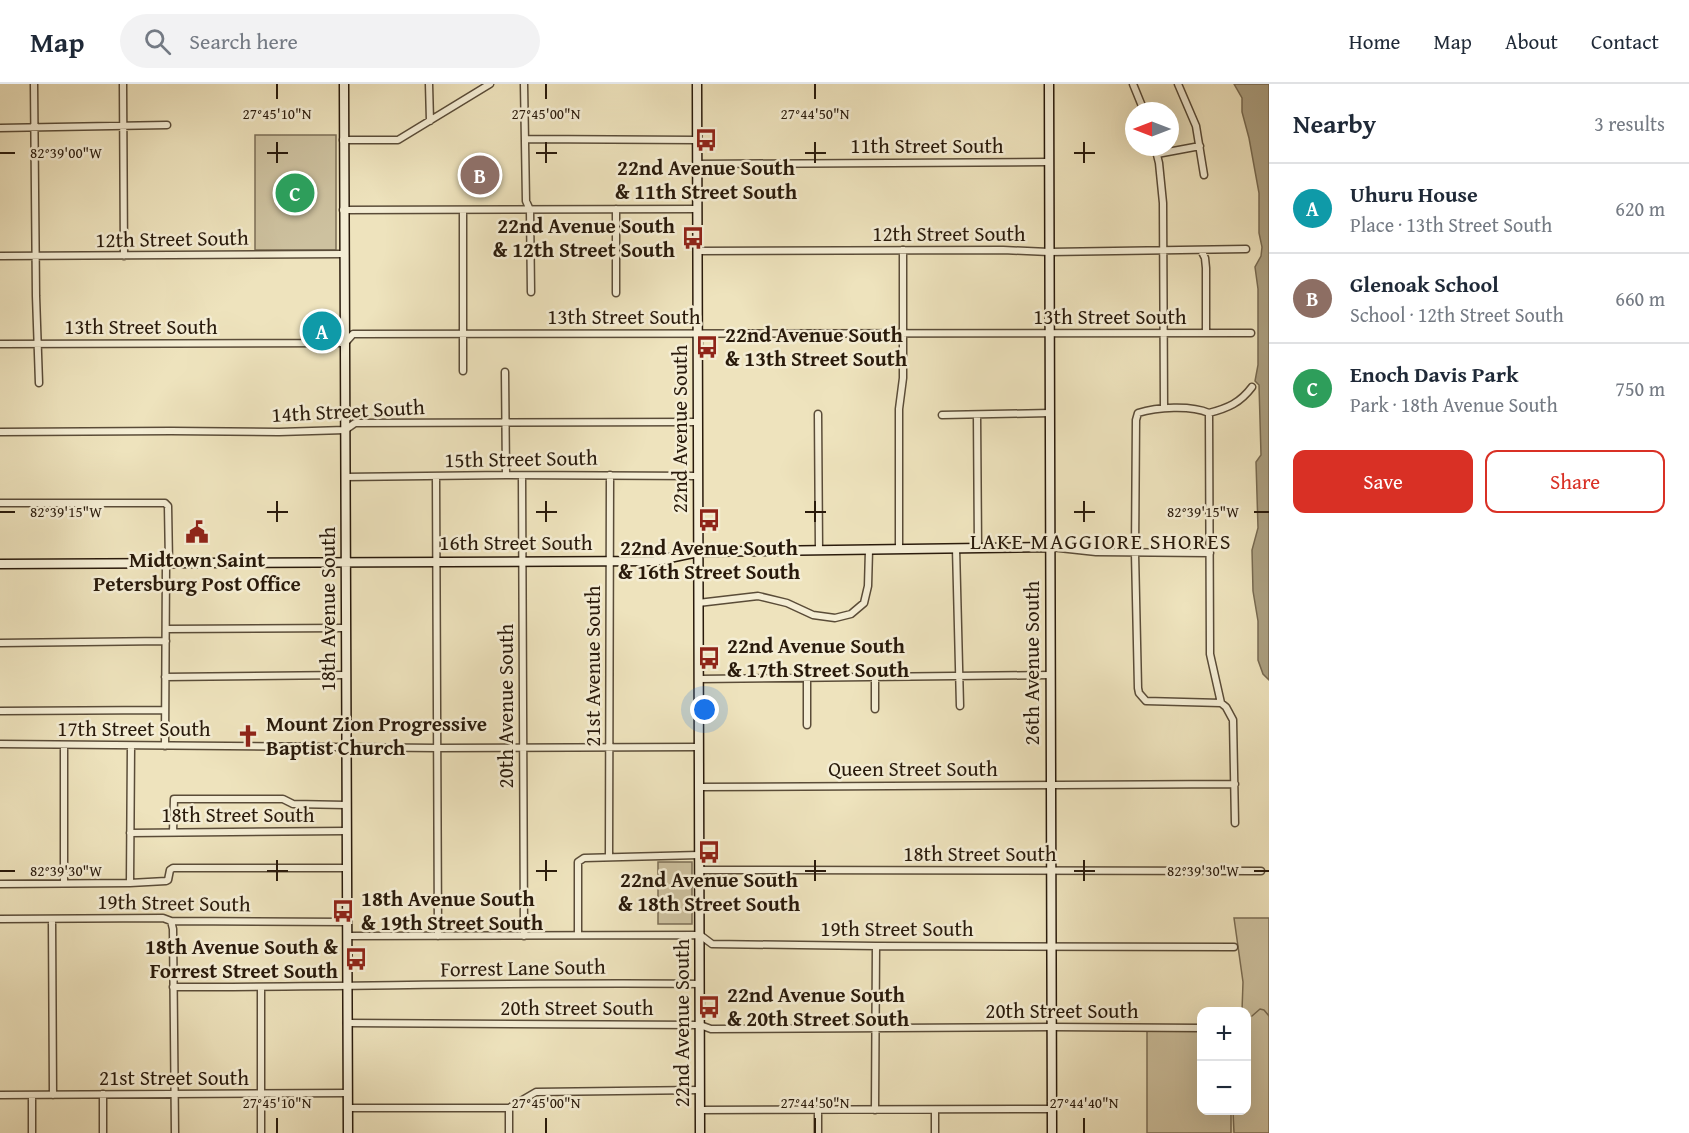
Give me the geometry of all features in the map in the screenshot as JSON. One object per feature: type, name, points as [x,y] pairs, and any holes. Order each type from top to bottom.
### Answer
[{"type":"street","points":[[34,84],[35,256],[39,383]]},
{"type":"street","points":[[123,84],[124,256]]},
{"type":"street","name":"18th Avenue South","points":[[344,84],[348,1133]]},
{"type":"street","points":[[429,84],[430,121]]},
{"type":"street","points":[[343,140],[398,140],[490,84]]},
{"type":"street","points":[[524,84],[526,201],[530,210],[531,292]]},
{"type":"street","name":"22nd Avenue South","points":[[697,84],[700,1133]]},
{"type":"street","name":"26th Avenue South","points":[[1048,84],[1052,1133]]},
{"type":"street","points":[[1133,84],[1140,102]]},
{"type":"street","points":[[1178,84],[1196,126],[1204,175]]},
{"type":"street","points":[[0,128],[167,125]]},
{"type":"street","points":[[525,139],[697,140]]},
{"type":"street","points":[[1179,148],[1200,146]]},
{"type":"street","points":[[1157,156],[1163,203],[1164,408]]},
{"type":"street","name":"11th Street South","points":[[697,164],[1049,162]]},
{"type":"street","points":[[616,209],[616,293]]},
{"type":"street","points":[[343,210],[697,209]]},
{"type":"street","points":[[463,210],[463,371]]},
{"type":"street","name":"12th Street South","points":[[697,251],[1003,250],[1049,252],[1246,249]]},
{"type":"street","points":[[899,549],[899,410],[903,378],[903,250]]},
{"type":"street","points":[[1202,250],[1206,268],[1206,333]]},
{"type":"street","name":"12th Street South","points":[[0,256],[344,254]]},
{"type":"street","name":"13th Street South","points":[[0,344],[345,343],[353,334],[463,333],[1251,333]]},
{"type":"street","points":[[505,372],[506,475]]},
{"type":"street","points":[[1235,823],[1233,720],[1226,707],[1221,703],[1146,701],[1139,693],[1135,553],[1136,420],[1138,413],[1164,408],[1202,410],[1209,413],[1227,408],[1244,397],[1251,387]]},
{"type":"street","points":[[942,416],[1050,413]]},
{"type":"street","points":[[1209,413],[1210,654],[1221,703]]},
{"type":"street","points":[[818,414],[819,550]]},
{"type":"street","points":[[977,415],[978,548]]},
{"type":"street","name":"14th Street South","points":[[0,432],[171,430],[279,432],[345,430],[355,423],[698,422]]},
{"type":"street","name":"21st Avenue South","points":[[609,857],[610,475]]},
{"type":"street","name":"20th Avenue South","points":[[522,476],[524,936]]},
{"type":"street","name":"15th Street South","points":[[345,477],[698,476]]},
{"type":"street","points":[[436,477],[438,936]]},
{"type":"street","points":[[0,503],[166,503],[168,506],[165,746]]},
{"type":"street","name":"16th Street South","points":[[0,564],[655,561],[698,552],[1050,547],[1096,552],[1210,553]]},
{"type":"street","points":[[956,548],[960,706]]},
{"type":"street","points":[[698,603],[758,596],[788,603],[813,615],[834,618],[851,614],[864,603],[868,586],[869,550]]},
{"type":"street","points":[[166,629],[345,628]]},
{"type":"street","points":[[0,643],[166,641]]},
{"type":"street","points":[[165,677],[346,675]]},
{"type":"street","points":[[699,679],[1050,675]]},
{"type":"street","points":[[807,677],[807,725]]},
{"type":"street","points":[[875,677],[875,709]]},
{"type":"street","points":[[0,711],[165,710]]},
{"type":"street","name":"17th Street South","points":[[0,744],[437,748],[699,747]]},
{"type":"street","points":[[64,745],[64,883]]},
{"type":"street","points":[[130,883],[131,746]]},
{"type":"street","name":"Queen Street South","points":[[699,787],[1235,784]]},
{"type":"street","points":[[173,832],[174,800],[283,799],[293,804],[346,805]]},
{"type":"street","name":"18th Street South","points":[[130,833],[346,831]]},
{"type":"street","points":[[578,935],[578,862],[584,858],[699,855]]},
{"type":"street","points":[[0,884],[166,881],[172,868],[346,868]]},
{"type":"street","name":"18th Street South","points":[[699,870],[1261,871]]},
{"type":"street","name":"19th Street South","points":[[0,919],[163,918],[171,921],[347,922]]},
{"type":"street","points":[[52,920],[53,1095]]},
{"type":"street","points":[[171,921],[173,929],[175,1133]]},
{"type":"street","name":"19th Street South","points":[[347,936],[699,935],[712,944],[1234,947]]},
{"type":"street","points":[[875,1110],[876,946]]},
{"type":"street","name":"Forrest Lane South","points":[[347,987],[604,983],[700,984]]},
{"type":"street","points":[[173,987],[347,987]]},
{"type":"street","points":[[261,987],[261,1133]]},
{"type":"street","name":"20th Street South","points":[[347,1023],[700,1025],[711,1029],[1197,1028]]},
{"type":"street","points":[[348,1108],[509,1108],[536,1092],[700,1090]]},
{"type":"street","name":"21st Street South","points":[[0,1095],[348,1093]]},
{"type":"street","points":[[103,1094],[103,1133]]},
{"type":"street","points":[[32,1095],[32,1133]]},
{"type":"street","points":[[509,1108],[509,1133]]},
{"type":"street","points":[[700,1110],[1052,1109]]},
{"type":"street","points":[[818,1110],[818,1133]]},
{"type":"street","points":[[935,1110],[935,1133]]},
{"type":"shaded area","points":[[1234,84],[1269,84],[1269,680],[1263,674],[1258,660],[1258,621],[1253,591],[1252,550],[1258,528],[1256,462],[1261,455],[1259,385],[1255,381],[1258,365],[1258,289],[1255,267],[1261,256],[1262,247],[1259,233],[1259,193],[1242,112],[1242,98]]},
{"type":"shaded area","points":[[255,135],[336,135],[336,250],[255,250]]},
{"type":"shaded area","points":[[658,862],[692,862],[692,924],[658,924]]},
{"type":"shaded area","points":[[1234,918],[1269,918],[1269,1133],[1234,1133],[1233,1115],[1251,1115],[1251,1007],[1242,1007],[1243,982]]},
{"type":"shaded area","points":[[1147,1030],[1197,1031],[1197,1115],[1231,1115],[1231,1133],[1147,1133]]},
{"type":"waterway","points":[[1252,1016],[1260,1009],[1269,1016]]},
{"type":"place","name":"22nd Avenue South & 11th Street South","points":[[706,140]]},
{"type":"place","name":"Glenoak School","points":[[480,175]]},
{"type":"place","name":"Enoch Davis Park","points":[[295,193]]},
{"type":"place","name":"22nd Avenue South & 12th Street South","points":[[693,238]]},
{"type":"place","name":"Uhuru House","points":[[322,331]]},
{"type":"place","name":"22nd Avenue South & 13th Street South","points":[[707,347]]},
{"type":"place","name":"22nd Avenue South & 16th Street South","points":[[709,520]]},
{"type":"place","name":"Midtown Saint Petersburg Post Office","points":[[197,532]]},
{"type":"place","name":"22nd Avenue South & 17th Street South","points":[[709,658]]},
{"type":"place","name":"Mount Zion Progressive Baptist Church","points":[[248,736]]},
{"type":"place","name":"22nd Avenue South & 18th Street South","points":[[709,852]]},
{"type":"place","name":"18th Avenue South & 19th Street South","points":[[343,911]]},
{"type":"place","name":"18th Avenue South & Forrest Street South","points":[[356,959]]},
{"type":"place","name":"22nd Avenue South & 20th Street South","points":[[709,1007]]},
{"type":"district","name":"LAKE MAGGIORE SHORES","points":[[1101,541]]}]
